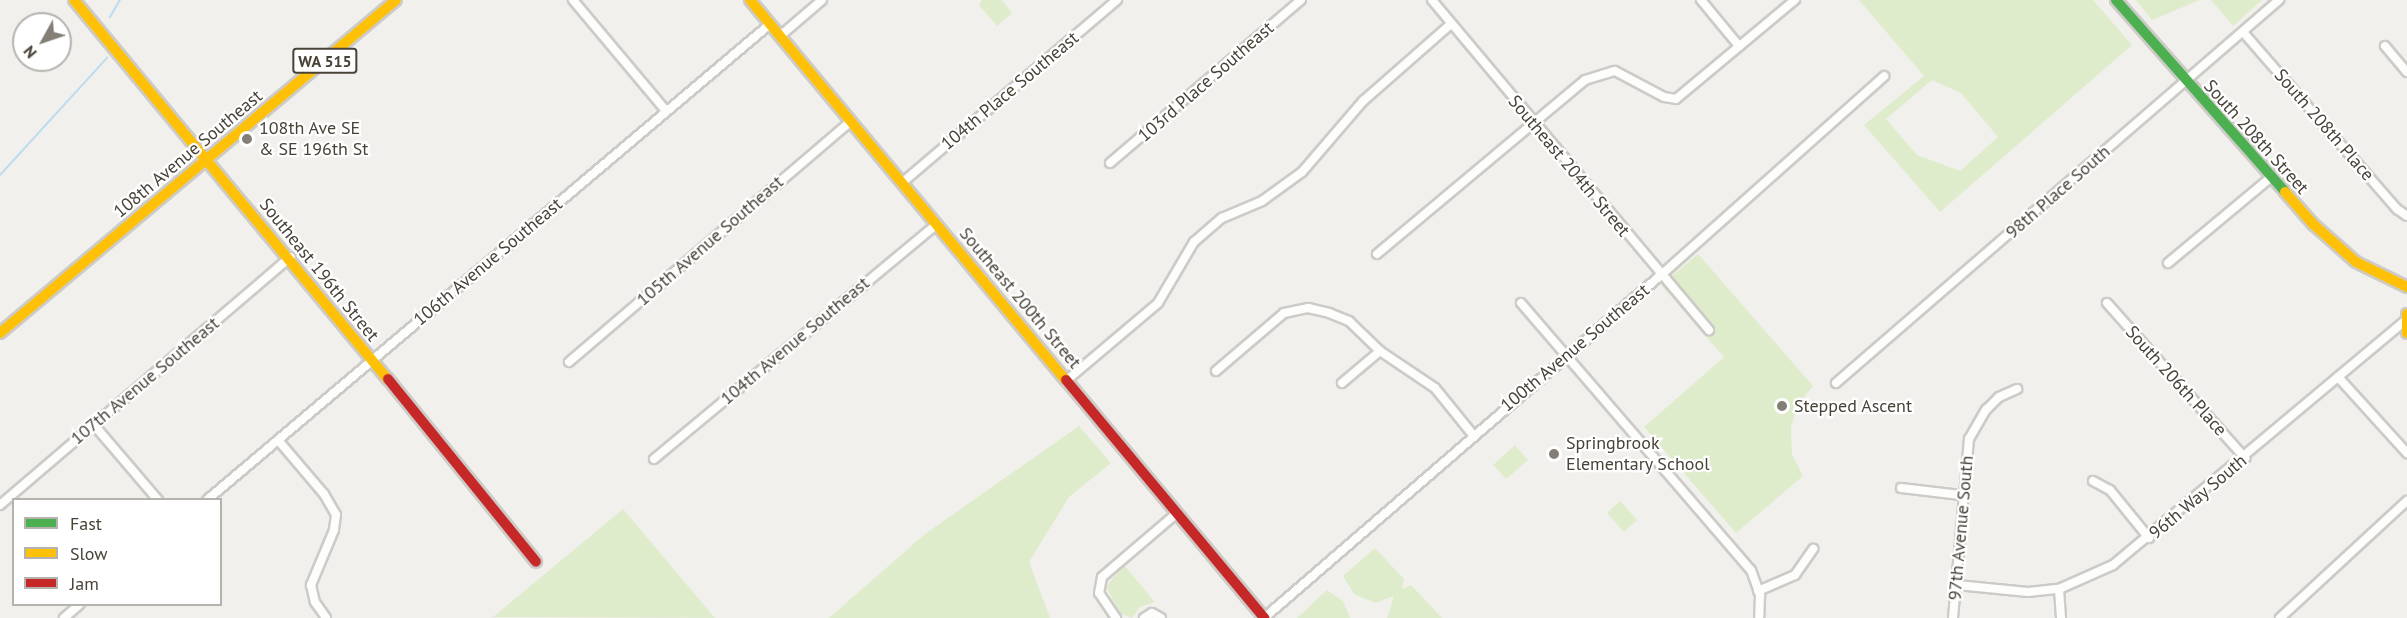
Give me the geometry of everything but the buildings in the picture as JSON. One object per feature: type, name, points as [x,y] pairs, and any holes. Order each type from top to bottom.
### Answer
[{"type":"street","name":"Southeast 196th Street","points":[[74,0],[290,257],[371,361],[536,562]]},
{"type":"street","name":"108th Avenue Southeast","points":[[0,333],[396,0]]},
{"type":"street","points":[[573,0],[666,111]]},
{"type":"street","name":"Southeast 200th Street","points":[[750,0],[1264,618]]},
{"type":"street","points":[[780,36],[822,0]]},
{"type":"street","name":"104th Place Southeast","points":[[903,182],[1117,0]]},
{"type":"street","name":"103rd Place Southeast","points":[[1110,164],[1301,0]]},
{"type":"street","name":"Southeast 204th Street","points":[[1432,0],[1532,123],[1708,330]]},
{"type":"street","points":[[1701,0],[1739,46]]},
{"type":"street","points":[[1377,254],[1532,123],[1598,73],[1626,74],[1664,97],[1676,99],[1795,0]]},
{"type":"street","name":"South 208th Street","points":[[2116,0],[2270,178],[2344,254],[2386,279],[2407,287]]},
{"type":"street","name":"98th Place South","points":[[1836,383],[2280,0]]},
{"type":"street","name":"106th Avenue Southeast","points":[[209,498],[770,24]]},
{"type":"street","points":[[1067,381],[1158,303],[1194,242],[1221,219],[1262,201],[1293,179],[1376,88],[1451,24]]},
{"type":"street","name":"South 208th Place","points":[[2243,32],[2397,209],[2407,216]]},
{"type":"street","points":[[2385,46],[2407,72]]},
{"type":"street","name":"100th Avenue Southeast","points":[[1264,618],[1473,435],[1661,275],[1884,76]]},
{"type":"street","name":"105th Avenue Southeast","points":[[568,362],[851,121]]},
{"type":"street","points":[[2168,263],[2270,178]]},
{"type":"street","name":"104th Avenue Southeast","points":[[654,459],[937,224]]},
{"type":"street","name":"107th Avenue Southeast","points":[[0,505],[290,257]]},
{"type":"street","points":[[1521,303],[1568,354],[1750,570],[1758,591],[1759,618]]},
{"type":"street","name":"South 206th Place","points":[[2107,303],[2245,458]]},
{"type":"street","points":[[1216,370],[1277,318],[1308,308],[1349,321],[1380,351],[1435,388],[1473,435]]},
{"type":"street","name":"96th Way South","points":[[1957,585],[2028,592],[2059,589],[2095,576],[2149,538],[2406,322]]},
{"type":"street","points":[[1342,383],[1380,351]]},
{"type":"street","points":[[2338,377],[2407,453]]},
{"type":"street","name":"97th Avenue South","points":[[1953,618],[1957,585],[1961,495],[1972,429],[1993,402],[2017,388]]},
{"type":"street","points":[[94,425],[156,498]]},
{"type":"street","points":[[278,440],[324,494],[336,515],[334,530],[312,577],[312,594],[326,618]]},
{"type":"street","points":[[2093,481],[2110,490],[2149,538]]},
{"type":"street","points":[[1901,488],[1961,495]]},
{"type":"street","points":[[2280,618],[2407,501]]},
{"type":"street","points":[[1116,618],[1099,593],[1102,577],[1177,513]]},
{"type":"street","points":[[1758,591],[1795,575],[1813,549]]},
{"type":"street","points":[[2059,589],[2061,618]]},
{"type":"street","points":[[64,618],[78,606]]},
{"type":"street","points":[[1144,618],[1152,613],[1161,618]]},
{"type":"green space","points":[[982,0],[1002,0],[1012,13],[997,26],[979,5]]},
{"type":"green space","points":[[1859,0],[2093,0],[2132,45],[1940,212],[1864,125],[1924,76]],"holes":[[[1932,80],[1961,93],[1998,137],[1960,171],[1917,155],[1886,119]]]},
{"type":"green space","points":[[2136,0],[2200,0],[2152,20]]},
{"type":"green space","points":[[2211,0],[2262,0],[2233,26]]},
{"type":"green space","points":[[1698,254],[1813,386],[1798,404],[1791,427],[1792,454],[1803,476],[1736,533],[1644,427],[1724,357],[1661,285]]},
{"type":"green space","points":[[1079,426],[1111,463],[1069,497],[1029,562],[1050,618],[829,618],[925,534]]},
{"type":"green space","points":[[1515,445],[1528,460],[1506,479],[1493,465]]},
{"type":"green space","points":[[1620,501],[1637,520],[1624,532],[1607,513]]},
{"type":"green space","points":[[623,509],[715,618],[493,617]]},
{"type":"green space","points":[[1375,548],[1404,579],[1402,589],[1411,585],[1442,618],[1387,618],[1394,596],[1375,603],[1354,594],[1343,576]]},
{"type":"green space","points":[[1124,565],[1155,602],[1140,607],[1132,618],[1120,613],[1106,587]]},
{"type":"green space","points":[[1327,590],[1343,601],[1350,618],[1297,618]]},
{"type":"waterway","points":[[110,17],[120,0]]},
{"type":"waterway","points":[[0,175],[107,58]]},
{"type":"traffic: fast","points":[[2116,0],[2285,192]]},
{"type":"traffic: slow","points":[[74,0],[388,379]]},
{"type":"traffic: slow","points":[[0,333],[396,0]]},
{"type":"traffic: slow","points":[[750,0],[1066,380]]},
{"type":"traffic: slow","points":[[2285,192],[2313,224],[2356,262],[2407,287]]},
{"type":"traffic: slow","points":[[2407,314],[2407,333]]},
{"type":"traffic: jam","points":[[388,379],[536,562]]},
{"type":"traffic: jam","points":[[1066,380],[1264,618]]},
{"type":"place","name":"108th Ave SE & SE 196th St","points":[[247,139]]},
{"type":"place","name":"Stepped Ascent","points":[[1782,406]]},
{"type":"place","name":"Springbrook Elementary School","points":[[1554,454]]}]
